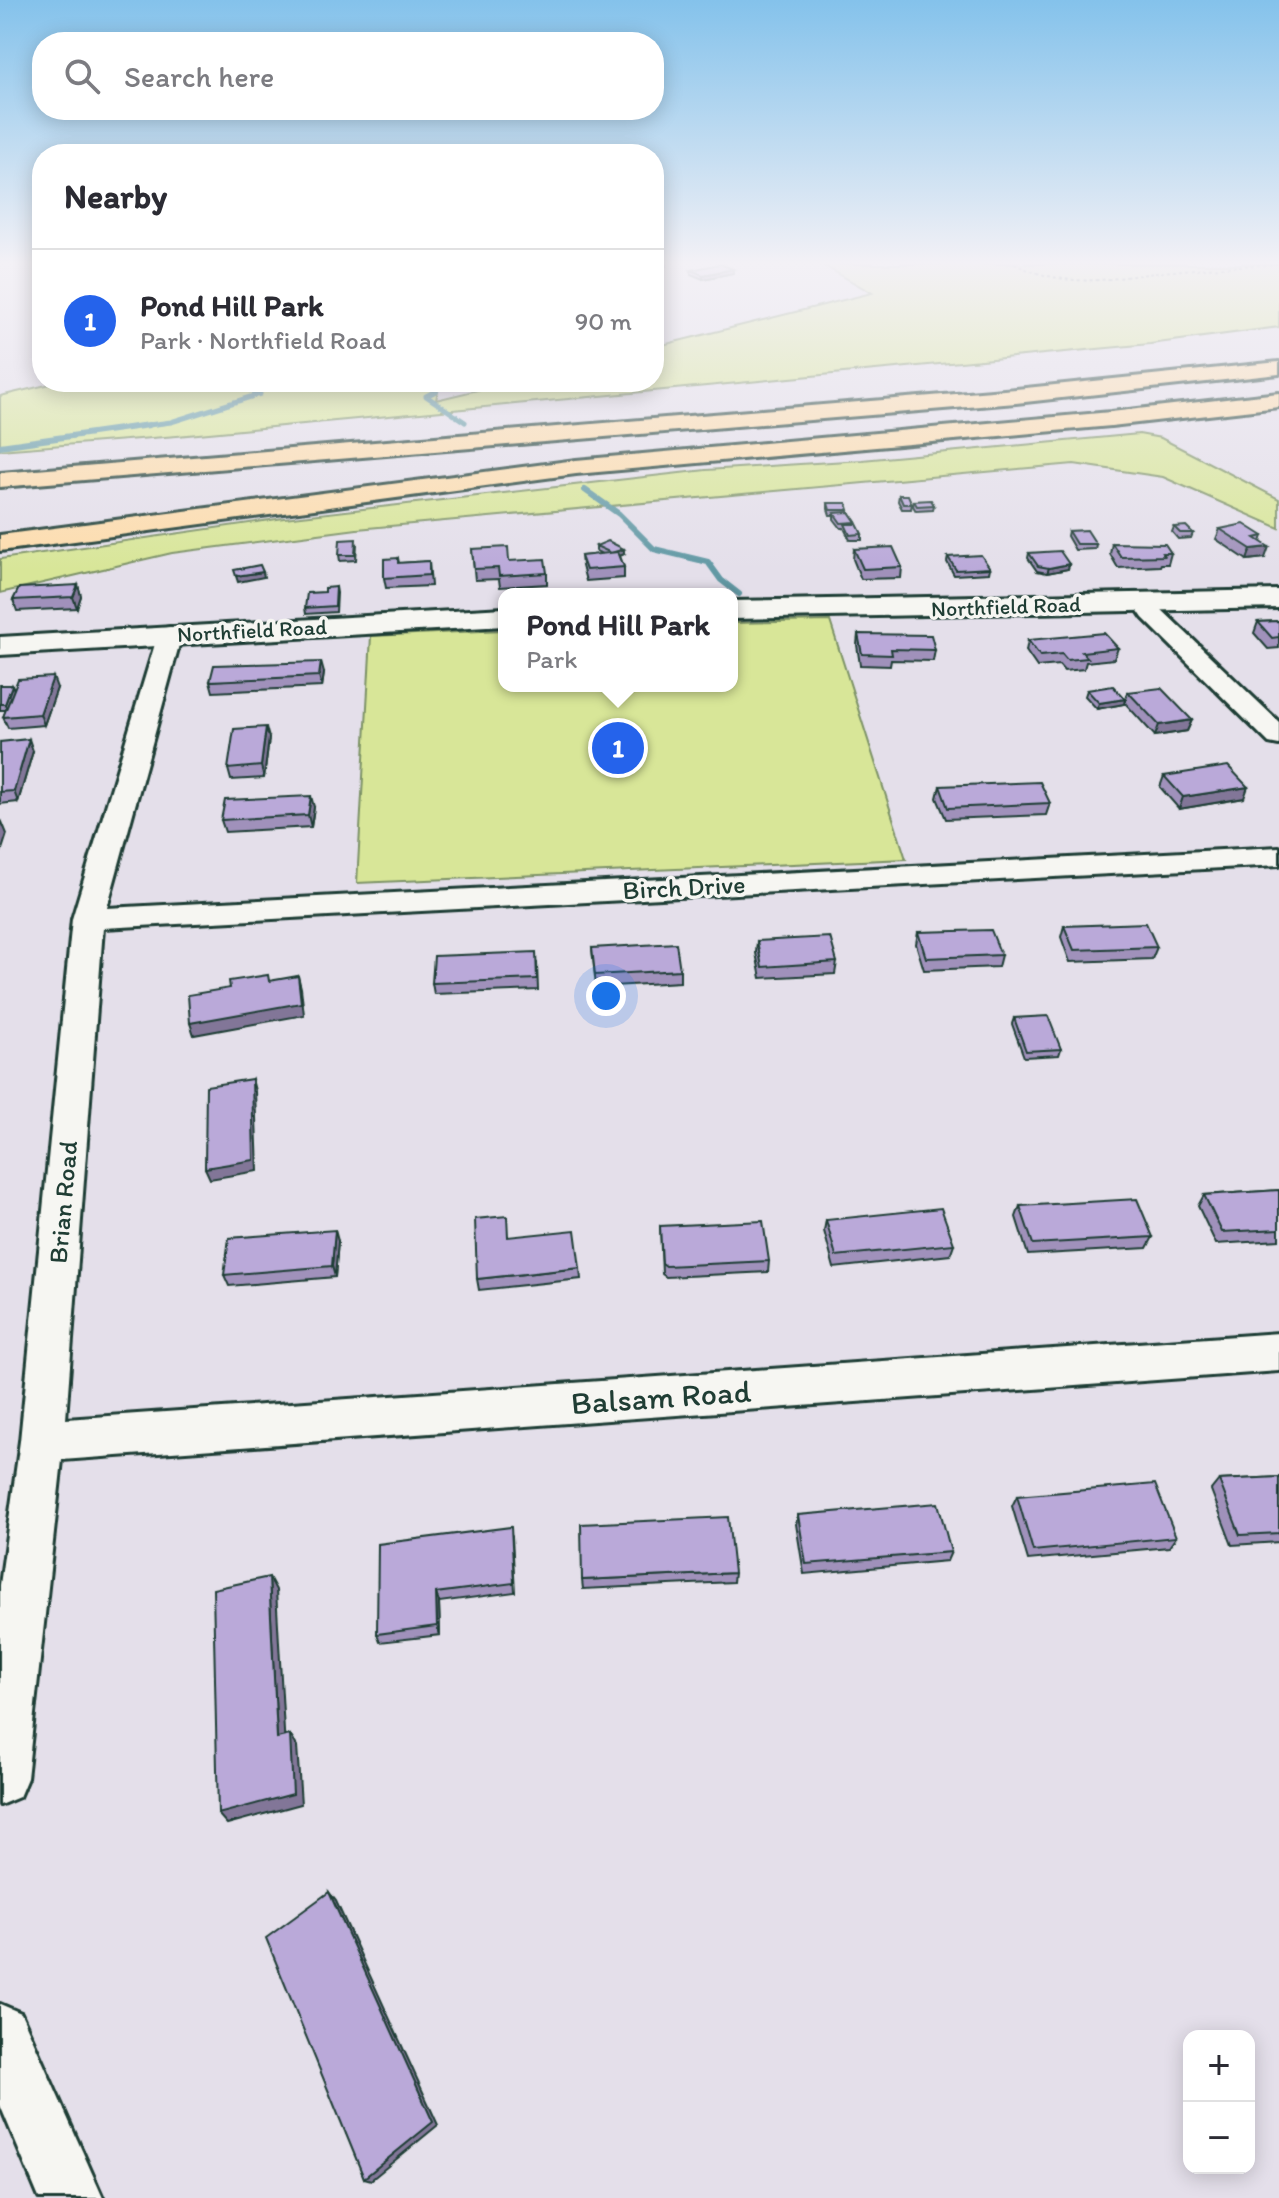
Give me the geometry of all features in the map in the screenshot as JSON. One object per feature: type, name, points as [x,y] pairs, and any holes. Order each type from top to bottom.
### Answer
[{"type":"highway","points":[[0,480],[1016,396],[1279,368]]},
{"type":"highway","points":[[0,543],[576,467],[1111,419],[1279,400]]},
{"type":"street","name":"Northfield Road","points":[[738,610],[1279,599]]},
{"type":"street","points":[[1144,602],[1151,613],[1279,737]]},
{"type":"street","name":"Northfield Road","points":[[0,646],[498,617]]},
{"type":"street","name":"Brian Road","points":[[0,1778],[42,1441],[88,919],[170,634]]},
{"type":"street","name":"Birch Drive","points":[[88,919],[1279,856]]},
{"type":"street","name":"Balsam Road","points":[[42,1441],[1279,1352]]},
{"type":"street","points":[[0,2034],[71,2198]]},
{"type":"green space","points":[[664,367],[911,367],[664,390]]},
{"type":"green space","points":[[32,388],[32,392],[438,392],[436,400],[469,392],[642,392],[0,450],[0,396]]},
{"type":"green space","points":[[1139,434],[1161,438],[1279,499],[1279,528],[1163,477],[1074,464],[357,529],[172,553],[0,593],[0,559],[284,518],[706,470],[862,460]]},
{"type":"green space","points":[[830,621],[906,859],[357,883],[371,636],[498,630],[498,692],[738,692],[738,623]]},
{"type":"building","points":[[899,495],[908,495],[912,504],[903,504]]},
{"type":"building","points":[[931,500],[934,505],[917,506],[914,501]]},
{"type":"building","points":[[828,503],[847,503],[849,510],[830,510]]},
{"type":"building","points":[[849,512],[856,522],[841,523],[834,513]]},
{"type":"building","points":[[845,524],[857,524],[862,534],[850,535]]},
{"type":"building","points":[[1244,524],[1263,536],[1255,538],[1269,547],[1251,549],[1220,529]]},
{"type":"building","points":[[1186,526],[1193,533],[1180,533],[1174,527]]},
{"type":"building","points":[[1087,530],[1096,544],[1076,544],[1068,531]]},
{"type":"building","points":[[356,539],[355,555],[339,555],[340,540]]},
{"type":"building","points":[[608,541],[624,549],[611,553],[596,546]]},
{"type":"building","points":[[1112,543],[1165,544],[1171,553],[1162,553],[1164,556],[1121,557]]},
{"type":"building","points":[[508,547],[509,561],[545,559],[547,573],[499,576],[498,568],[474,569],[472,549]]},
{"type":"building","points":[[893,547],[902,567],[863,569],[854,549]]},
{"type":"building","points":[[1060,551],[1069,564],[1049,568],[1038,566],[1029,553]]},
{"type":"building","points":[[618,552],[624,567],[586,570],[581,556]]},
{"type":"building","points":[[981,555],[990,568],[956,570],[948,557]]},
{"type":"building","points":[[398,558],[398,563],[429,561],[429,575],[384,578],[384,559]]},
{"type":"building","points":[[260,565],[263,572],[236,576],[234,570]]},
{"type":"building","points":[[78,585],[73,597],[13,600],[19,588]]},
{"type":"building","points":[[336,587],[335,606],[305,608],[307,593],[325,592],[325,588]]},
{"type":"building","points":[[1279,621],[1279,637],[1272,638],[1258,622]]},
{"type":"building","points":[[1104,633],[1118,648],[1082,652],[1088,658],[1067,660],[1062,654],[1040,656],[1028,640]]},
{"type":"building","points":[[858,634],[931,635],[935,650],[891,649],[892,655],[862,654]]},
{"type":"building","points":[[321,662],[319,676],[210,681],[214,665]]},
{"type":"building","points":[[53,677],[40,714],[3,717],[18,679]]},
{"type":"building","points":[[0,685],[12,685],[5,704],[0,704]]},
{"type":"building","points":[[1113,686],[1125,699],[1099,703],[1087,690]]},
{"type":"building","points":[[1161,688],[1192,720],[1159,725],[1128,692]]},
{"type":"building","points":[[266,727],[261,766],[228,769],[234,729]]},
{"type":"building","points":[[29,739],[14,791],[0,792],[0,742]]},
{"type":"building","points":[[1228,766],[1248,787],[1183,797],[1164,776]]},
{"type":"building","points":[[1040,782],[1050,803],[948,808],[940,786]]},
{"type":"building","points":[[311,796],[308,815],[221,820],[225,800]]},
{"type":"building","points":[[1146,923],[1157,947],[1074,950],[1064,926]]},
{"type":"building","points":[[991,930],[1001,955],[926,958],[918,932]]},
{"type":"building","points":[[830,937],[837,962],[762,967],[757,941]]},
{"type":"building","points":[[676,943],[680,970],[595,975],[592,948]]},
{"type":"building","points":[[536,952],[537,979],[432,983],[434,956]]},
{"type":"building","points":[[268,975],[269,981],[298,976],[301,1003],[190,1023],[188,995],[230,988],[229,981]]},
{"type":"building","points":[[1048,1016],[1061,1049],[1026,1051],[1014,1018]]},
{"type":"building","points":[[252,1079],[254,1160],[205,1168],[206,1086]]},
{"type":"building","points":[[1279,1190],[1279,1229],[1222,1232],[1204,1195]]},
{"type":"building","points":[[1137,1199],[1153,1237],[1033,1244],[1020,1206]]},
{"type":"building","points":[[941,1208],[954,1244],[836,1256],[826,1220]]},
{"type":"building","points":[[507,1216],[508,1237],[575,1230],[580,1268],[477,1279],[475,1219]]},
{"type":"building","points":[[763,1221],[769,1261],[666,1266],[662,1263],[660,1226]]},
{"type":"building","points":[[335,1230],[332,1266],[224,1275],[229,1238]]},
{"type":"building","points":[[1279,1477],[1279,1533],[1240,1535],[1219,1480]]},
{"type":"building","points":[[1155,1484],[1176,1537],[1033,1551],[1017,1496]]},
{"type":"building","points":[[938,1503],[951,1552],[806,1564],[798,1515]]},
{"type":"building","points":[[728,1517],[734,1573],[582,1580],[581,1524]]},
{"type":"building","points":[[511,1527],[514,1583],[436,1593],[437,1626],[377,1634],[378,1544]]},
{"type":"building","points":[[269,1577],[277,1738],[290,1735],[293,1794],[218,1814],[213,1589]]},
{"type":"building","points":[[329,1892],[433,2122],[364,2178],[266,1938]]},
{"type":"waterway","points":[[134,427],[171,422],[260,394],[255,392]]},
{"type":"waterway","points":[[434,392],[426,396],[465,422]]},
{"type":"waterway","points":[[0,446],[149,425]]},
{"type":"waterway","points":[[585,490],[619,514],[654,549],[708,562],[731,588]]},
{"type":"place","name":"Pond Hill Park","points":[[618,748]]}]
